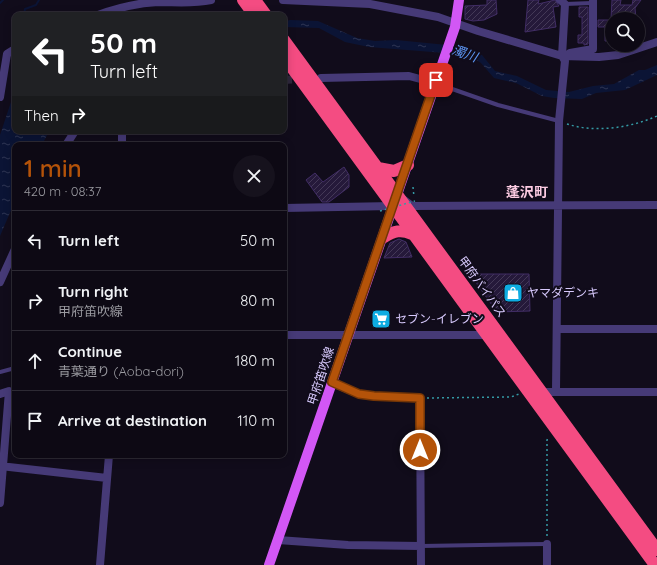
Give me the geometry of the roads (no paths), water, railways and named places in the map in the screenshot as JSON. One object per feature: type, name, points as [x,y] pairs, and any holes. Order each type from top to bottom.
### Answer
[{"type":"highway","points":[[243,0],[252,12]]},
{"type":"highway","points":[[256,1],[264,12]]},
{"type":"highway","name":"甲府バイパス","points":[[287,44],[378,168],[412,234],[487,335],[537,396],[554,408],[657,550]]},
{"type":"highway","name":"甲府バイパス","points":[[287,62],[395,200],[537,396],[555,427],[655,565]]},
{"type":"highway","points":[[378,168],[394,171],[408,165]]},
{"type":"highway","points":[[384,237],[391,233],[404,230],[412,234]]},
{"type":"main road","name":"甲府笛吹線","points":[[269,565],[347,336],[384,237],[395,200],[456,25],[459,0]]},
{"type":"street","points":[[109,12],[135,5],[157,2],[188,3],[211,0]]},
{"type":"street","points":[[283,0],[370,4],[438,17],[456,25],[564,57],[600,57],[618,55],[657,42]]},
{"type":"street","points":[[556,391],[558,329],[557,205],[564,57],[563,2]]},
{"type":"street","points":[[564,57],[571,52],[593,49],[593,2]]},
{"type":"street","points":[[0,97],[7,54],[12,51]]},
{"type":"street","points":[[321,78],[409,76],[436,82]]},
{"type":"street","points":[[287,208],[395,200],[412,206],[657,205]]},
{"type":"street","points":[[0,282],[12,256]]},
{"type":"street","points":[[558,329],[657,329]]},
{"type":"street","points":[[287,335],[487,335]]},
{"type":"street","points":[[332,382],[366,395],[420,398],[421,565]]},
{"type":"street","points":[[0,394],[10,391],[2,466],[0,502]]},
{"type":"street","points":[[537,396],[556,391],[657,392]]},
{"type":"street","points":[[100,565],[109,458]]},
{"type":"street","points":[[2,466],[107,478]]},
{"type":"street","points":[[278,540],[348,545],[421,546]]},
{"type":"street","points":[[547,544],[547,565]]},
{"type":"lane","points":[[563,2],[593,2]]},
{"type":"lane","points":[[436,82],[498,105],[560,119]]},
{"type":"lane","points":[[0,372],[12,369]]},
{"type":"lane","points":[[421,546],[547,544]]},
{"type":"water","name":"濁川","points":[[287,21],[318,21],[357,38],[375,41],[396,40],[457,46],[482,55],[495,71],[517,76],[546,90],[569,92],[593,86],[614,84],[639,70],[645,70],[657,65],[657,75],[625,90],[596,93],[582,99],[554,98],[542,96],[516,83],[494,78],[481,63],[475,59],[458,54],[369,47],[345,42],[319,28],[287,27]]},
{"type":"water","points":[[12,99],[12,134],[48,134],[44,142],[12,142],[12,208],[0,236],[0,135]]},
{"type":"waterway","points":[[0,3],[3,0]]},
{"type":"waterway","points":[[24,12],[25,9],[36,5],[39,0]]},
{"type":"tunnel","points":[[287,80],[303,79]]},
{"type":"place","name":"ヤマダデンキ","points":[[513,293]]},
{"type":"place","name":"セブン-イレブン","points":[[381,319]]},
{"type":"district","name":"蓬沢町","points":[[527,192]]}]
